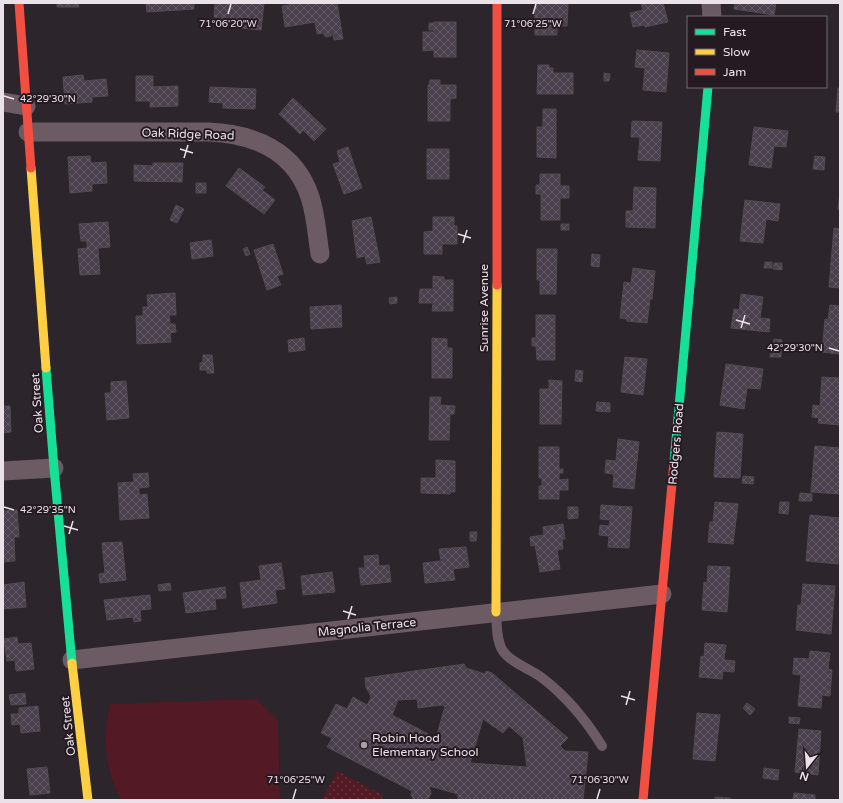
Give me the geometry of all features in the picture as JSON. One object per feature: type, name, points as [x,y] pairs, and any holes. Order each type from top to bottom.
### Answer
[{"type":"street","name":"Oak Street","points":[[19,3],[54,468],[72,660],[88,800]]},
{"type":"street","name":"Sunrise Avenue","points":[[496,612],[497,3]]},
{"type":"street","points":[[711,3],[712,16]]},
{"type":"street","name":"Rodgers Road","points":[[643,800],[708,88]]},
{"type":"street","points":[[3,102],[26,106]]},
{"type":"street","name":"Oak Ridge Road","points":[[28,132],[209,132],[235,135],[257,141],[269,147],[290,163],[298,172],[313,208],[320,254]]},
{"type":"street","points":[[3,471],[54,468]]},
{"type":"street","name":"Magnolia Terrace","points":[[72,660],[662,594]]},
{"type":"lane","points":[[496,612],[499,643],[504,652],[509,658],[536,674],[562,695],[584,719],[602,746]]},
{"type":"shaded area","points":[[256,699],[278,720],[280,800],[121,800],[111,777],[106,753],[106,729],[110,704]]},
{"type":"shaded area","points":[[337,771],[383,795],[381,800],[322,800]]},
{"type":"building","points":[[57,3],[78,3],[79,7],[57,7]]},
{"type":"building","points":[[146,3],[194,3],[194,9],[147,12]]},
{"type":"building","points":[[215,3],[264,3],[261,30],[219,26],[220,18],[214,17]]},
{"type":"building","points":[[299,3],[337,3],[343,39],[334,40],[333,33],[331,36],[326,37],[323,33],[317,34],[315,22],[285,27],[282,6]]},
{"type":"building","points":[[535,3],[568,4],[567,26],[557,26],[557,35],[535,35]]},
{"type":"building","points":[[641,3],[663,3],[668,22],[645,27],[645,25],[633,27],[630,13],[643,10]]},
{"type":"building","points":[[735,3],[776,3],[774,15],[734,9]]},
{"type":"building","points":[[456,22],[456,57],[434,57],[434,50],[423,51],[423,32],[434,32],[434,30],[429,30],[429,23]]},
{"type":"building","points":[[637,50],[669,53],[666,92],[643,90],[645,68],[635,67]]},
{"type":"building","points":[[538,65],[549,65],[549,68],[553,68],[553,73],[573,73],[573,94],[537,94]]},
{"type":"building","points":[[604,73],[610,74],[609,81],[604,81]]},
{"type":"building","points":[[83,75],[84,81],[106,79],[108,96],[92,97],[92,102],[65,104],[63,77]]},
{"type":"building","points":[[136,76],[153,76],[153,87],[178,86],[178,106],[150,107],[150,101],[136,101]]},
{"type":"building","points":[[430,80],[440,80],[440,85],[456,85],[456,98],[450,99],[450,121],[428,121],[428,85]]},
{"type":"building","points":[[210,87],[256,89],[255,109],[223,108],[223,103],[209,102]]},
{"type":"building","points":[[838,88],[840,88],[840,112],[836,112]]},
{"type":"building","points":[[293,98],[326,129],[314,141],[303,130],[300,134],[279,114]]},
{"type":"building","points":[[543,109],[556,109],[556,158],[537,157],[537,127],[543,127]]},
{"type":"building","points":[[632,121],[662,122],[660,161],[638,160],[640,137],[631,137]]},
{"type":"building","points":[[754,127],[788,131],[786,147],[774,146],[771,168],[749,165]]},
{"type":"building","points":[[348,147],[362,188],[344,194],[333,164],[340,162],[337,151]]},
{"type":"building","points":[[427,149],[449,149],[449,179],[427,179]]},
{"type":"building","points":[[90,156],[91,163],[106,162],[107,183],[92,184],[92,191],[70,193],[68,157]]},
{"type":"building","points":[[815,156],[825,157],[824,170],[813,169]]},
{"type":"building","points":[[153,163],[183,163],[182,182],[134,181],[134,165],[153,166]]},
{"type":"building","points":[[239,168],[265,187],[262,190],[275,200],[264,214],[226,186]]},
{"type":"building","points":[[540,174],[560,174],[560,186],[569,186],[569,198],[560,198],[560,220],[541,220],[541,194],[536,194],[536,185],[540,185]]},
{"type":"building","points":[[196,183],[206,183],[206,193],[196,193]]},
{"type":"building","points":[[634,187],[656,188],[655,228],[626,227],[626,211],[633,211]]},
{"type":"building","points":[[840,192],[840,210],[838,209]]},
{"type":"building","points":[[745,200],[780,204],[778,221],[766,219],[763,243],[740,241]]},
{"type":"building","points":[[176,205],[184,209],[177,223],[170,220]]},
{"type":"building","points":[[371,217],[380,262],[367,264],[365,256],[357,258],[352,221]]},
{"type":"building","points":[[433,217],[454,217],[454,226],[457,226],[457,244],[442,244],[442,254],[424,254],[424,232],[433,231]]},
{"type":"building","points":[[108,222],[110,247],[98,248],[100,274],[80,275],[78,249],[87,248],[87,241],[81,241],[79,224]]},
{"type":"building","points":[[561,224],[569,224],[569,230],[561,230]]},
{"type":"building","points":[[834,228],[840,229],[840,288],[829,287]]},
{"type":"building","points":[[211,240],[213,256],[192,259],[190,243]]},
{"type":"building","points":[[273,244],[283,274],[277,276],[281,285],[267,290],[254,250]]},
{"type":"building","points":[[247,247],[250,254],[246,256],[243,249]]},
{"type":"building","points":[[537,249],[557,249],[556,294],[540,294],[540,280],[537,280]]},
{"type":"building","points":[[592,254],[600,255],[599,267],[591,266]]},
{"type":"building","points":[[765,262],[772,262],[772,268],[764,268]]},
{"type":"building","points":[[774,263],[782,263],[782,270],[773,269]]},
{"type":"building","points":[[633,268],[655,271],[652,299],[650,299],[647,323],[627,321],[627,319],[620,318],[624,282],[631,283]]},
{"type":"building","points":[[433,276],[444,277],[444,280],[453,280],[453,311],[432,311],[433,303],[419,303],[420,289],[433,289]]},
{"type":"building","points":[[175,293],[176,315],[169,315],[170,324],[175,324],[176,332],[170,333],[171,342],[137,344],[136,316],[143,316],[143,307],[148,307],[147,295]]},
{"type":"building","points":[[741,294],[763,297],[760,318],[770,319],[769,332],[731,328],[734,309],[739,310]]},
{"type":"building","points":[[397,297],[397,303],[390,304],[389,298]]},
{"type":"building","points":[[341,305],[342,327],[311,329],[310,307]]},
{"type":"building","points":[[830,305],[840,306],[840,354],[822,352],[825,319],[828,320]]},
{"type":"building","points":[[536,315],[555,315],[555,360],[537,360],[536,346],[532,346],[532,338],[536,338]]},
{"type":"building","points":[[304,338],[305,350],[289,352],[288,340]]},
{"type":"building","points":[[432,338],[447,339],[447,348],[452,348],[452,378],[432,378]]},
{"type":"building","points":[[774,339],[782,340],[782,347],[773,347]]},
{"type":"building","points":[[771,348],[781,349],[781,357],[770,357]]},
{"type":"building","points":[[203,355],[212,355],[214,373],[207,373],[207,370],[200,370],[200,363],[203,362]]},
{"type":"building","points":[[625,357],[647,359],[643,395],[621,392]]},
{"type":"building","points":[[726,364],[763,369],[760,389],[747,388],[744,409],[720,405]]},
{"type":"building","points":[[576,370],[583,371],[582,382],[575,381]]},
{"type":"building","points":[[822,377],[840,378],[840,425],[818,423],[819,418],[812,417],[813,405],[820,406]]},
{"type":"building","points":[[549,380],[562,381],[561,424],[540,424],[540,389],[549,389]]},
{"type":"building","points":[[126,381],[129,418],[107,420],[105,393],[111,393],[111,382]]},
{"type":"building","points":[[430,397],[441,397],[440,405],[455,406],[454,414],[450,414],[449,440],[429,440]]},
{"type":"building","points":[[597,402],[610,403],[610,412],[596,411]]},
{"type":"building","points":[[3,406],[10,406],[11,432],[3,433]]},
{"type":"building","points":[[717,432],[743,434],[740,478],[714,477]]},
{"type":"building","points":[[618,439],[639,442],[634,489],[613,487],[614,474],[605,473],[606,460],[616,461]]},
{"type":"building","points":[[815,446],[840,448],[840,494],[811,492]]},
{"type":"building","points":[[539,447],[559,447],[559,469],[563,469],[563,473],[559,473],[559,480],[568,479],[568,490],[559,490],[559,499],[539,499],[539,486],[542,486],[542,478],[539,478]]},
{"type":"building","points":[[436,460],[455,461],[455,492],[450,492],[450,494],[421,493],[421,478],[436,478]]},
{"type":"building","points":[[148,473],[149,487],[139,488],[139,495],[147,494],[149,518],[120,520],[118,483],[134,482],[133,474]]},
{"type":"building","points":[[743,476],[754,477],[753,484],[742,483]]},
{"type":"building","points":[[800,493],[812,494],[812,501],[799,501]]},
{"type":"building","points":[[715,502],[738,504],[733,544],[708,542],[710,522],[713,522]]},
{"type":"building","points":[[780,502],[789,502],[788,514],[779,513]]},
{"type":"building","points":[[601,505],[632,507],[629,548],[608,547],[609,536],[599,535],[600,525],[609,526],[610,520],[600,519]]},
{"type":"building","points":[[568,507],[578,507],[578,518],[568,519]]},
{"type":"building","points":[[17,510],[19,537],[14,537],[15,561],[3,562],[3,511]]},
{"type":"building","points":[[810,515],[840,518],[838,564],[806,561]]},
{"type":"building","points":[[563,524],[565,539],[562,539],[563,549],[557,550],[560,569],[540,572],[535,545],[531,546],[530,537],[544,535],[543,527]]},
{"type":"building","points":[[470,532],[477,532],[476,541],[470,541]]},
{"type":"building","points":[[122,542],[126,580],[100,583],[99,574],[105,573],[102,543]]},
{"type":"building","points":[[466,547],[469,567],[453,569],[455,580],[425,583],[423,563],[441,561],[439,549]]},
{"type":"building","points":[[378,555],[379,566],[389,565],[391,582],[361,585],[359,568],[365,568],[364,556]]},
{"type":"building","points":[[281,563],[285,589],[275,590],[277,603],[243,608],[240,583],[261,580],[259,566]]},
{"type":"building","points":[[708,566],[730,567],[727,612],[702,610],[704,582],[707,583]]},
{"type":"building","points":[[332,572],[335,592],[303,595],[301,576]]},
{"type":"building","points":[[24,582],[26,607],[3,609],[3,585]]},
{"type":"building","points":[[170,583],[171,590],[159,591],[158,585]]},
{"type":"building","points":[[803,584],[835,586],[831,634],[796,630],[798,605],[801,605]]},
{"type":"building","points":[[225,587],[226,598],[215,599],[216,609],[186,613],[183,593]]},
{"type":"building","points":[[150,595],[151,609],[140,610],[141,621],[134,622],[133,617],[107,620],[104,600]]},
{"type":"building","points":[[17,637],[18,644],[31,643],[34,669],[16,671],[15,660],[7,661],[4,639]]},
{"type":"building","points":[[705,643],[726,645],[724,660],[735,661],[734,672],[723,671],[722,679],[699,677],[701,656],[704,657]]},
{"type":"building","points":[[810,651],[830,653],[828,669],[832,670],[830,696],[822,695],[821,708],[798,706],[801,675],[793,674],[794,658],[809,659]]},
{"type":"building","points":[[464,664],[466,668],[485,674],[486,671],[492,673],[568,738],[560,746],[565,751],[588,752],[583,800],[458,800],[458,794],[429,786],[431,793],[428,800],[414,800],[411,795],[412,791],[327,747],[332,738],[321,733],[336,704],[347,709],[353,697],[367,705],[371,698],[366,688],[365,678]],"holes":[[[417,699],[418,708],[441,705],[445,706],[436,738],[392,715],[398,700]],[[483,719],[503,733],[509,726],[523,738],[527,767],[470,763]]]},
{"type":"building","points":[[25,693],[26,704],[11,705],[9,695]]},
{"type":"building","points":[[747,703],[755,709],[750,715],[743,708]]},
{"type":"building","points":[[38,706],[40,731],[21,733],[20,724],[12,725],[11,714],[19,714],[19,708]]},
{"type":"building","points":[[697,713],[720,715],[715,761],[693,759]]},
{"type":"building","points":[[789,717],[800,718],[799,724],[789,723]]},
{"type":"building","points":[[799,729],[821,731],[818,775],[795,772]]},
{"type":"building","points":[[47,767],[50,793],[30,795],[27,769]]},
{"type":"building","points":[[764,768],[779,770],[778,780],[763,778]]},
{"type":"building","points":[[794,793],[815,795],[815,800],[793,800]]},
{"type":"building","points":[[715,797],[730,798],[730,800],[715,800]]},
{"type":"traffic: fast","points":[[674,462],[708,88]]},
{"type":"traffic: fast","points":[[46,368],[72,663]]},
{"type":"traffic: slow","points":[[31,168],[46,368]]},
{"type":"traffic: slow","points":[[496,612],[497,285]]},
{"type":"traffic: slow","points":[[72,663],[88,800]]},
{"type":"traffic: jam","points":[[19,3],[31,168]]},
{"type":"traffic: jam","points":[[497,3],[497,285]]},
{"type":"traffic: jam","points":[[643,800],[674,462]]},
{"type":"place","name":"Robin Hood Elementary School","points":[[364,745]]}]
